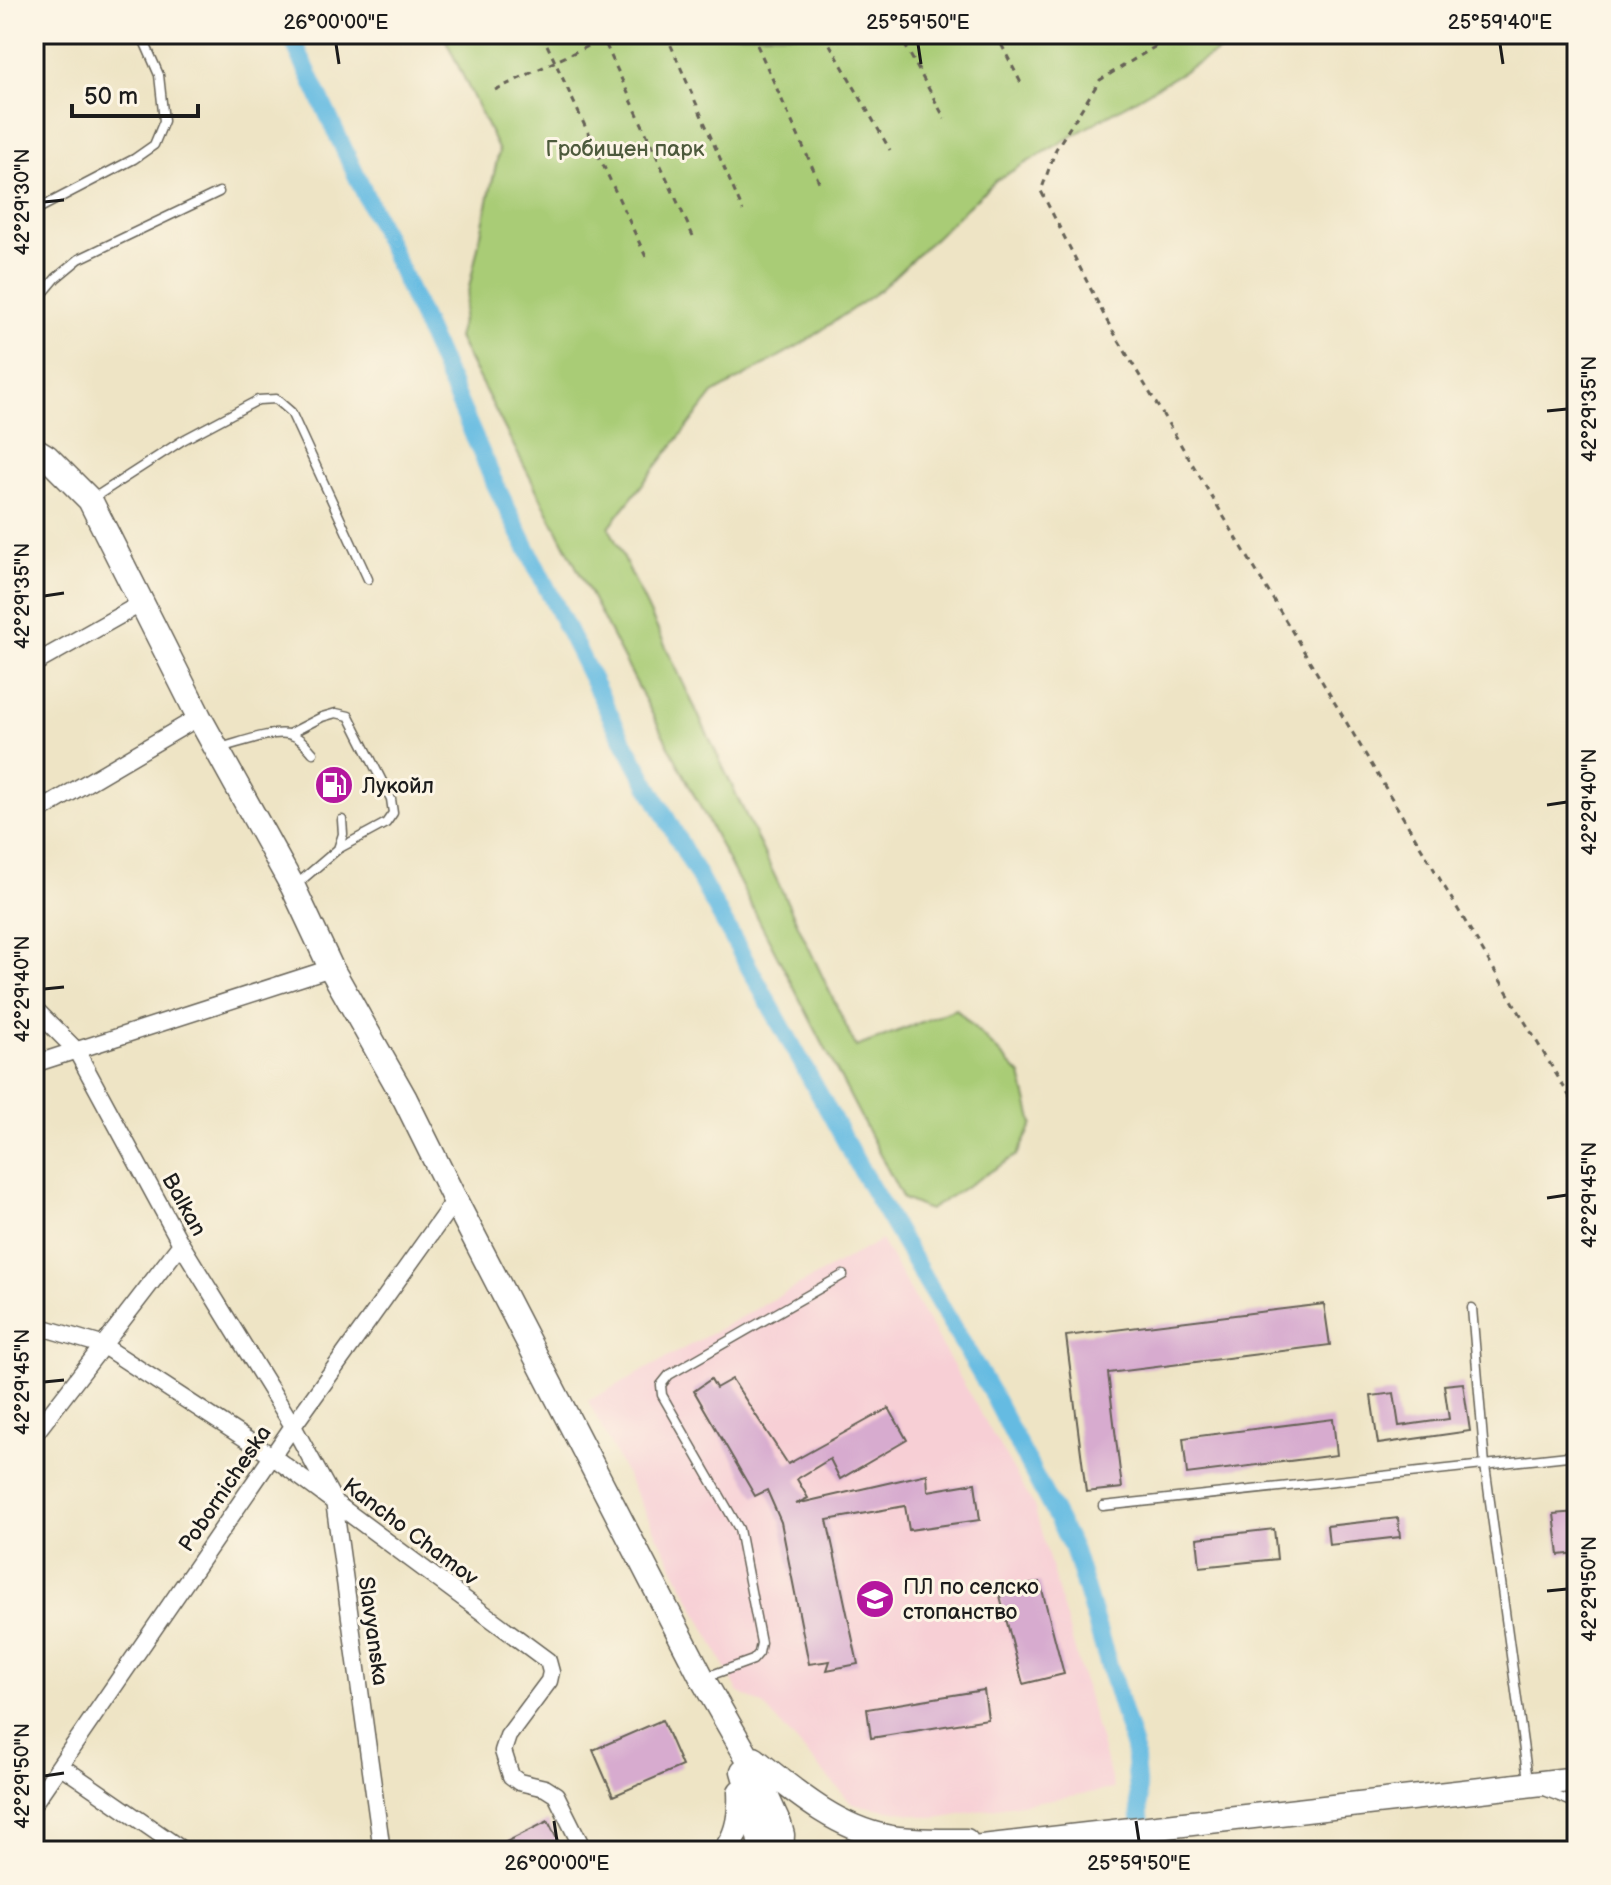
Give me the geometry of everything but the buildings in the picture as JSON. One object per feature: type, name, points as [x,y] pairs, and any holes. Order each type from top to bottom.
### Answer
[{"type":"main road","points":[[34,449],[47,457],[90,500],[199,717],[293,887],[331,968],[405,1099],[740,1752],[777,1816],[782,1835],[781,1851]]},
{"type":"main road","points":[[740,1752],[813,1804],[850,1825],[884,1836],[920,1841],[1013,1842]]},
{"type":"main road","points":[[725,1851],[739,1821],[740,1752]]},
{"type":"main road","points":[[740,1752],[762,1851]]},
{"type":"main road","points":[[947,1851],[1577,1779]]},
{"type":"street","points":[[34,664],[142,603]]},
{"type":"street","points":[[34,814],[199,717]]},
{"type":"street","points":[[34,1064],[331,968]]},
{"type":"street","name":"Balkan","points":[[34,1008],[76,1050],[181,1244],[293,1426]]},
{"type":"street","name":"Pobornicheska","points":[[34,1803],[272,1456],[455,1200]]},
{"type":"street","points":[[34,1435],[181,1244]]},
{"type":"street","name":"Kancho Chamov","points":[[34,1325],[102,1345],[272,1456],[548,1661],[551,1672],[549,1681],[508,1736],[503,1751],[511,1776],[519,1782],[545,1788],[556,1795],[584,1851]]},
{"type":"street","name":"Slavyanska","points":[[293,1426],[334,1501],[382,1851]]},
{"type":"street","points":[[61,1766],[184,1851]]},
{"type":"lane","points":[[34,211],[134,159],[154,145],[164,121],[159,75],[141,34]]},
{"type":"lane","points":[[34,304],[56,278],[79,259],[219,192]]},
{"type":"lane","points":[[90,500],[183,440],[258,400],[276,399],[291,412],[368,579]]},
{"type":"lane","points":[[218,748],[289,734],[336,713],[349,716],[391,799],[393,813],[386,823],[338,849],[293,887]]},
{"type":"lane","points":[[289,734],[302,740],[313,753]]},
{"type":"lane","points":[[338,849],[343,834],[342,820]]},
{"type":"lane","points":[[702,1678],[753,1660],[759,1653],[761,1643],[739,1529],[662,1395],[661,1385],[669,1375],[843,1275]]},
{"type":"lane","points":[[1472,1308],[1485,1465],[1528,1784],[1577,1804]]},
{"type":"lane","points":[[1103,1506],[1577,1455]]},
{"type":"path","points":[[542,34],[646,257]]},
{"type":"path","points":[[495,90],[602,36],[613,34]]},
{"type":"path","points":[[666,34],[743,211]]},
{"type":"path","points":[[752,34],[821,186]]},
{"type":"path","points":[[824,34],[890,150]]},
{"type":"path","points":[[899,34],[945,119]]},
{"type":"path","points":[[996,34],[1021,83]]},
{"type":"path","points":[[1082,34],[1086,41]]},
{"type":"path","points":[[1176,34],[1100,80],[1056,149],[1041,191],[1107,321],[1577,1109]]},
{"type":"path","points":[[602,36],[693,236]]},
{"type":"shaded area","name":"ПЛ по селско стопанство","points":[[881,1240],[1034,1506],[1114,1789],[936,1818],[852,1804],[763,1705],[738,1692],[588,1401]]},
{"type":"green space","name":"Гробищен парк","points":[[443,34],[1248,34],[995,181],[880,290],[803,343],[713,394],[609,527],[856,1047],[956,1009],[1021,1075],[1033,1124],[1017,1155],[929,1210],[903,1199],[458,338],[499,151]]},
{"type":"waterway","points":[[290,34],[401,271],[495,484],[617,729],[864,1175],[990,1390],[1074,1551],[1134,1748],[1143,1851]]},
{"type":"place","name":"Лукойл","points":[[334,785]]},
{"type":"place","name":"ПЛ по селско стопанство","points":[[875,1599]]}]
